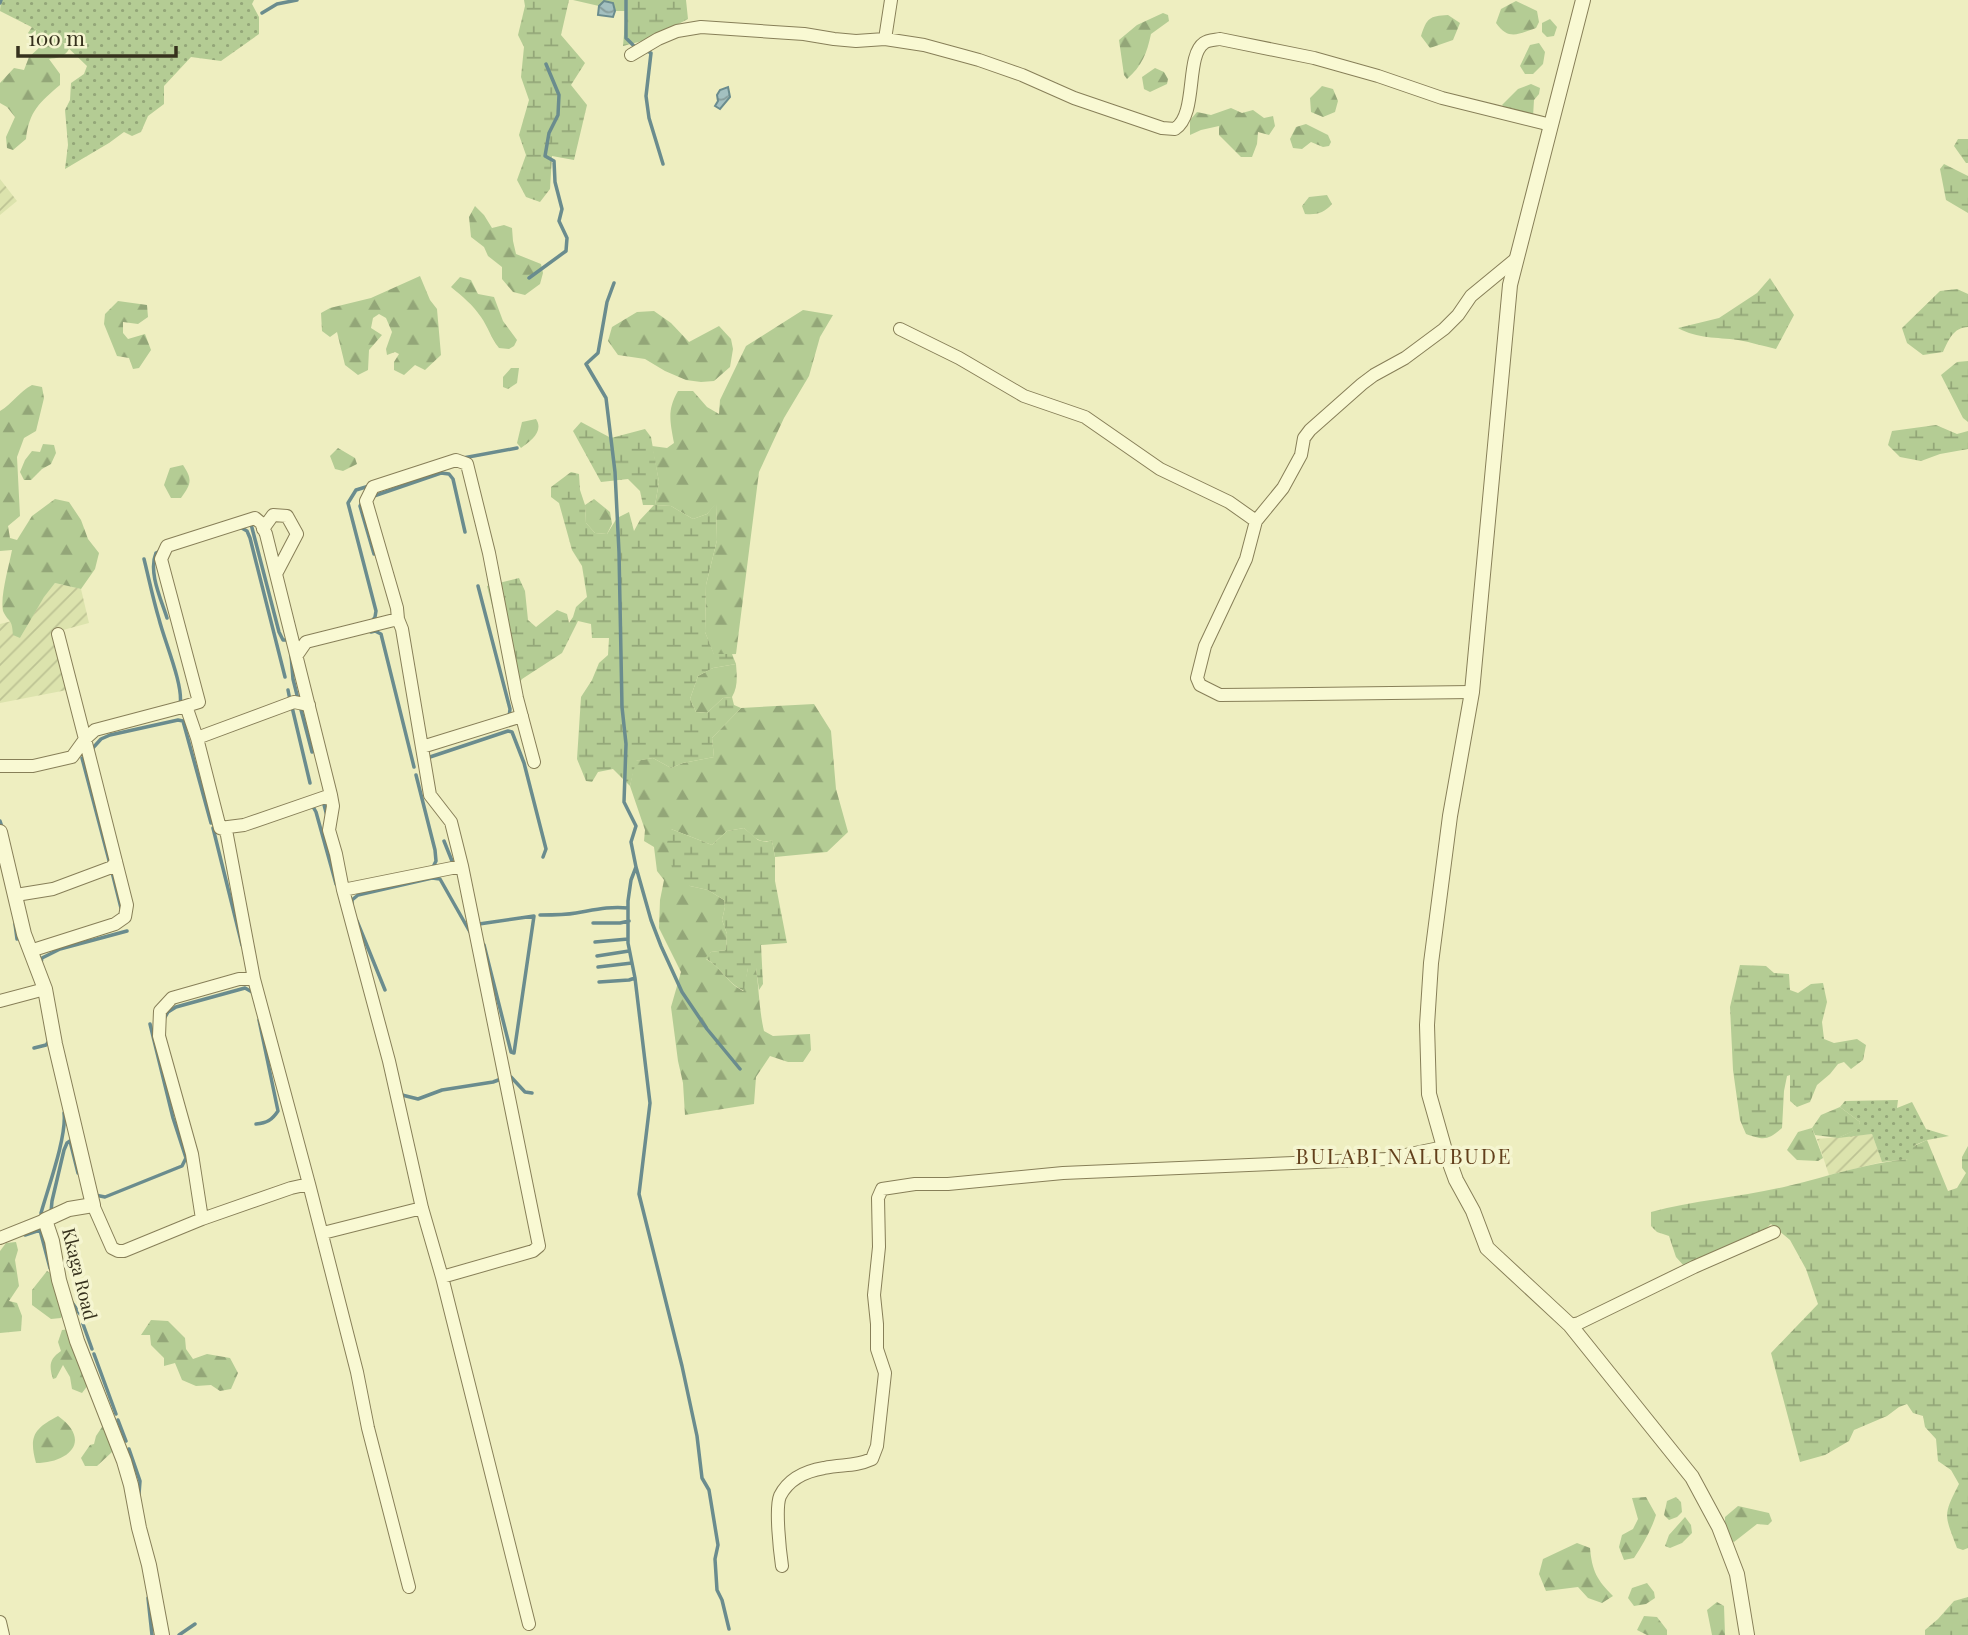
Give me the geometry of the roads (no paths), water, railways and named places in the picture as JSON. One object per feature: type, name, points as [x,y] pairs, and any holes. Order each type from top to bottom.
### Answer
[{"type":"street","points":[[884,39],[891,0]]},
{"type":"street","points":[[1583,0],[1510,285],[1472,692],[1450,816],[1431,962],[1427,1025],[1429,1094],[1456,1180],[1473,1211],[1487,1248],[1570,1325],[1694,1481],[1719,1527],[1737,1574],[1747,1635]]},
{"type":"street","points":[[631,55],[677,31],[701,27],[804,34],[856,41],[884,39],[924,45],[979,60],[1074,98],[1162,128],[1175,129],[1182,124],[1188,107],[1199,48],[1206,41],[1220,39],[1314,58],[1442,98],[1551,125]]},
{"type":"street","points":[[1472,692],[1220,695],[1200,685],[1196,678],[1205,646],[1246,559],[1256,521],[1283,488],[1301,455],[1304,438],[1310,430],[1362,384],[1405,358],[1444,328],[1458,315],[1471,296],[1517,258]]},
{"type":"street","points":[[900,329],[959,358],[1024,396],[1085,417],[1160,469],[1229,502],[1256,521]]},
{"type":"street","points":[[442,1277],[533,1251],[540,1246],[462,866],[451,822],[430,795],[402,629],[366,501],[373,487],[456,460],[467,464],[489,552],[534,762]]},
{"type":"street","points":[[264,529],[273,515],[287,516],[298,534],[276,574]]},
{"type":"street","points":[[0,766],[33,766],[72,757],[95,730],[199,702],[161,559],[167,546],[255,519],[261,523],[331,795],[333,806],[329,830],[337,854],[343,890],[389,1061],[422,1208],[442,1277],[529,1624]]},
{"type":"street","points":[[292,636],[306,642],[398,619]]},
{"type":"street","points":[[30,951],[115,924],[125,917],[127,905],[58,634]]},
{"type":"street","points":[[297,655],[306,642]]},
{"type":"street","points":[[197,738],[294,702],[309,705]]},
{"type":"street","points":[[186,706],[220,828]]},
{"type":"street","points":[[422,747],[522,716]]},
{"type":"street","points":[[220,828],[244,825],[331,795]]},
{"type":"street","points":[[220,828],[226,830],[254,979],[323,1233],[368,1428],[409,1587]]},
{"type":"street","name":"Kkaga Road","points":[[0,832],[24,934],[45,989],[55,1044],[93,1205],[69,1209],[45,1220],[77,1341],[131,1485],[163,1635]]},
{"type":"street","points":[[16,895],[52,889],[112,867],[116,861]]},
{"type":"street","points":[[343,890],[462,866]]},
{"type":"street","points":[[202,1219],[192,1154],[159,1036],[160,1011],[172,998],[239,979],[254,979]]},
{"type":"street","points":[[0,1001],[45,989]]},
{"type":"street","points":[[782,1566],[779,1497],[794,1479],[811,1471],[833,1466],[858,1465],[872,1459],[877,1446],[885,1373],[877,1349],[874,1295],[879,1247],[878,1198],[882,1189],[1063,1173],[1386,1159],[1444,1147]]},
{"type":"street","points":[[93,1205],[112,1248],[124,1251],[202,1219],[309,1184]]},
{"type":"street","points":[[323,1233],[422,1208]]},
{"type":"street","points":[[0,1238],[45,1220]]},
{"type":"street","points":[[1570,1325],[1774,1231]]},
{"type":"street","points":[[0,1622],[3,1635]]},
{"type":"water","points":[[604,1],[613,3],[613,17],[598,15],[599,6]]},
{"type":"water","points":[[728,87],[730,97],[720,109],[715,106],[717,95],[720,90]]},
{"type":"waterway","points":[[262,13],[277,4],[297,0]]},
{"type":"waterway","points":[[626,0],[626,38],[637,48]]},
{"type":"waterway","points":[[645,50],[651,53],[646,96],[649,118],[663,164]]},
{"type":"waterway","points":[[529,278],[566,251],[567,238],[559,221],[562,209],[555,182],[554,161],[545,156],[549,133],[558,115],[559,95],[546,64]]},
{"type":"waterway","points":[[614,283],[607,302],[598,353],[586,364],[606,398],[615,472],[622,707],[626,744],[624,802],[636,826],[631,842],[636,867],[661,946],[682,992],[707,1029],[740,1069]]},
{"type":"waterway","points":[[463,458],[517,448]]},
{"type":"waterway","points":[[371,497],[441,473],[449,474],[453,479],[465,532]]},
{"type":"waterway","points":[[369,486],[356,490],[348,503],[376,611],[373,620]]},
{"type":"waterway","points":[[362,502],[360,506],[374,554]]},
{"type":"waterway","points":[[251,524],[279,632],[283,640],[288,640]]},
{"type":"waterway","points":[[240,527],[247,531],[250,538],[285,677]]},
{"type":"waterway","points":[[162,550],[156,553],[154,568],[156,586],[167,618]]},
{"type":"waterway","points":[[144,559],[179,686],[180,705]]},
{"type":"waterway","points":[[478,586],[510,709],[509,718]]},
{"type":"waterway","points":[[371,632],[381,634],[414,767]]},
{"type":"waterway","points":[[291,655],[298,699]]},
{"type":"waterway","points":[[288,690],[290,700]]},
{"type":"waterway","points":[[300,706],[312,752]]},
{"type":"waterway","points":[[292,707],[310,783]]},
{"type":"waterway","points":[[92,749],[101,739],[110,735],[183,721],[211,823]]},
{"type":"waterway","points":[[427,758],[508,731],[512,732],[524,763],[546,849],[543,857]]},
{"type":"waterway","points":[[82,758],[110,864]]},
{"type":"waterway","points":[[416,775],[435,850],[436,861],[433,867]]},
{"type":"waterway","points":[[323,801],[327,816]]},
{"type":"waterway","points":[[312,805],[336,884]]},
{"type":"waterway","points":[[0,821],[3,830]]},
{"type":"waterway","points":[[213,828],[242,945]]},
{"type":"waterway","points":[[444,841],[454,866]]},
{"type":"waterway","points":[[636,867],[628,901],[628,943],[635,978],[650,1103],[639,1194],[682,1366],[697,1436],[702,1478],[709,1490],[718,1545],[715,1559],[717,1590],[729,1629]]},
{"type":"waterway","points":[[112,872],[121,908]]},
{"type":"waterway","points":[[352,904],[352,900],[358,895],[432,878],[440,879],[470,932]]},
{"type":"waterway","points":[[540,915],[628,908]]},
{"type":"waterway","points":[[479,924],[534,916],[514,1053],[511,1052],[484,945]]},
{"type":"waterway","points":[[357,921],[385,990]]},
{"type":"waterway","points":[[593,923],[629,921]]},
{"type":"waterway","points":[[15,924],[17,939]]},
{"type":"waterway","points":[[41,963],[42,958],[60,949],[127,931]]},
{"type":"waterway","points":[[595,942],[628,939]]},
{"type":"waterway","points":[[597,956],[629,951]]},
{"type":"waterway","points":[[598,967],[632,963]]},
{"type":"waterway","points":[[599,982],[635,978]]},
{"type":"waterway","points":[[164,1019],[168,1012],[176,1007],[245,988],[252,992]]},
{"type":"waterway","points":[[256,1124],[269,1120],[278,1111],[259,1020]]},
{"type":"waterway","points":[[95,1195],[105,1197],[182,1166],[186,1158],[173,1118],[150,1024]]},
{"type":"waterway","points":[[34,1048],[46,1045],[49,1041]]},
{"type":"waterway","points":[[508,1077],[525,1092],[532,1093]]},
{"type":"waterway","points":[[401,1092],[402,1095],[418,1099],[442,1090],[501,1079]]},
{"type":"waterway","points":[[41,1213],[60,1148],[64,1113]]},
{"type":"waterway","points":[[70,1141],[78,1173]]},
{"type":"waterway","points":[[51,1212],[64,1150],[70,1141]]},
{"type":"waterway","points":[[25,1235],[40,1230],[50,1268]]},
{"type":"waterway","points":[[71,1301],[80,1314]]},
{"type":"waterway","points":[[83,1324],[92,1349]]},
{"type":"waterway","points":[[94,1354],[116,1414]]},
{"type":"waterway","points":[[118,1420],[126,1441]]},
{"type":"waterway","points":[[129,1449],[140,1481],[139,1494]]},
{"type":"waterway","points":[[148,1598],[152,1635]]},
{"type":"waterway","points":[[179,1635],[195,1624]]},
{"type":"district","name":"BULABI NALUBUDE","points":[[1404,1157]]}]
